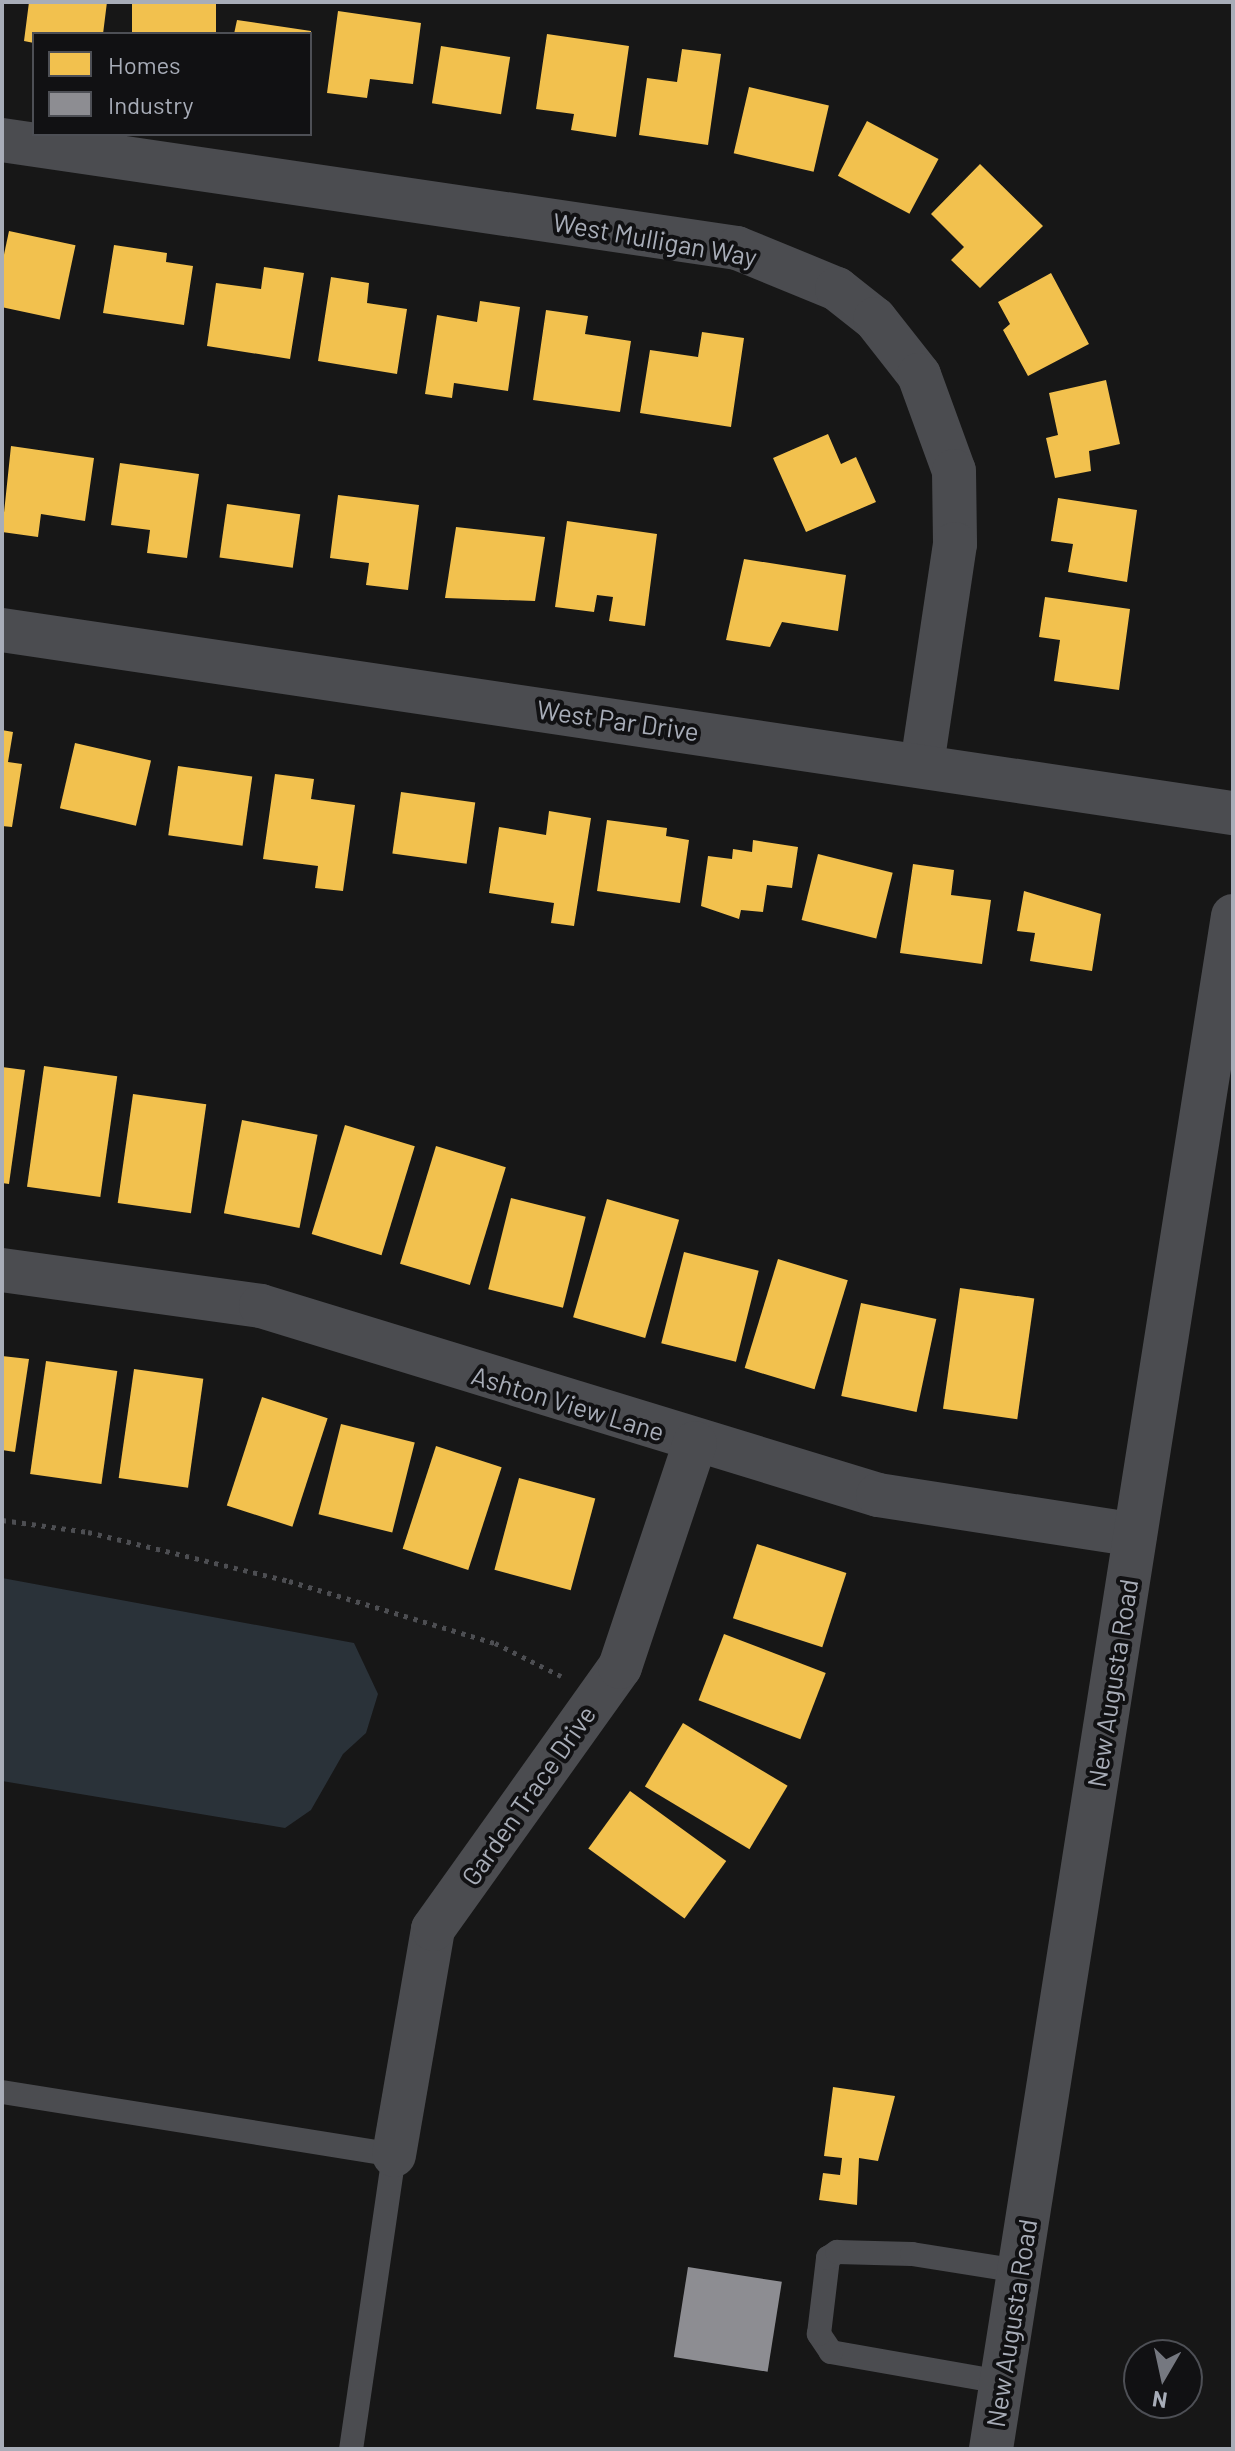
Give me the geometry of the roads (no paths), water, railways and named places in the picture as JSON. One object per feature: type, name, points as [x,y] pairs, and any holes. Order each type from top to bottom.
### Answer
[{"type":"street","name":"West Mulligan Way","points":[[2,140],[737,248],[837,289],[875,319],[919,375],[954,471],[955,544],[922,764]]},
{"type":"street","name":"West Par Drive","points":[[2,630],[922,764],[1233,813]]},
{"type":"street","name":"New Augusta Road","points":[[991,2449],[1233,916]]},
{"type":"street","name":"Ashton View Lane","points":[[2,1270],[261,1306],[695,1443],[878,1495],[1135,1535]]},
{"type":"street","name":"Garden Trace Drive","points":[[394,2155],[433,1929],[620,1667],[695,1443]]},
{"type":"lane","points":[[2,2092],[394,2155],[351,2449]]},
{"type":"lane","points":[[1001,2382],[831,2352],[819,2334],[828,2258],[837,2252],[912,2254],[1019,2271]]}]
